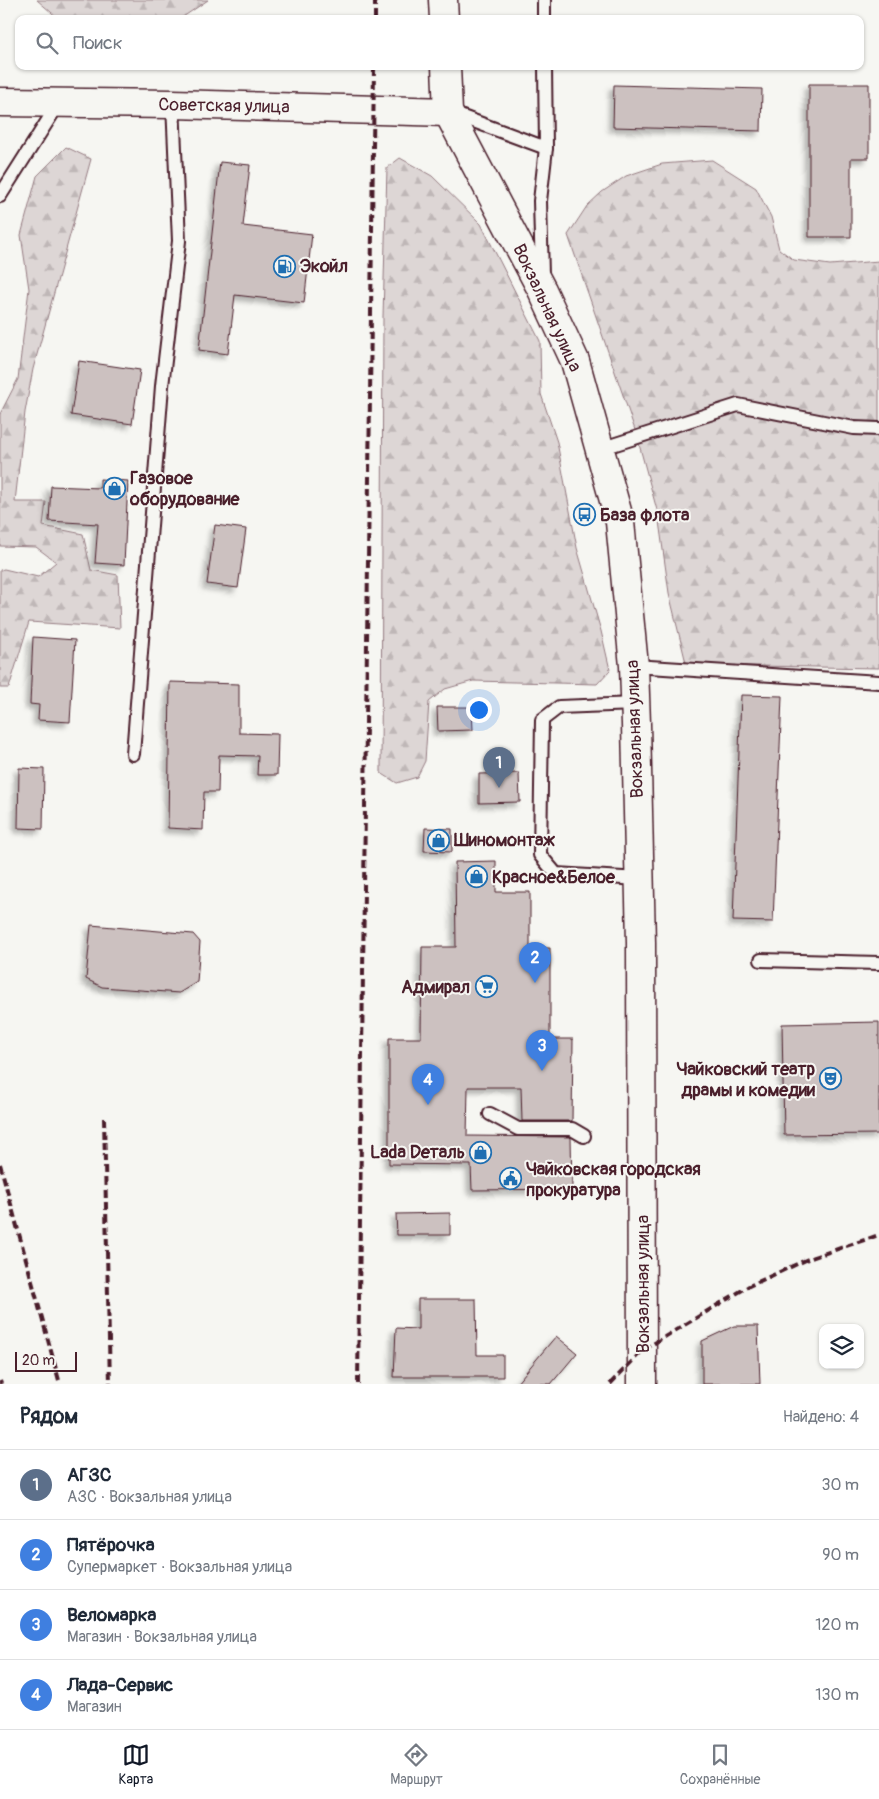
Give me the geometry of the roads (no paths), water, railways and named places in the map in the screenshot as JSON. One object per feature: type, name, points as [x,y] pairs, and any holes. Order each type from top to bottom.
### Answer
[{"type":"main road","points":[[443,0],[444,15]]},
{"type":"main road","points":[[446,70],[448,112]]},
{"type":"main road","name":"Советская улица","points":[[0,102],[173,104],[448,112]]},
{"type":"main road","name":"Вокзальная улица","points":[[448,112],[542,290],[576,360],[620,522],[636,704],[640,879],[642,1384]]},
{"type":"lane","points":[[544,0],[544,15]]},
{"type":"lane","points":[[542,290],[540,201],[546,148],[545,70]]},
{"type":"lane","points":[[0,196],[59,103]]},
{"type":"lane","points":[[133,754],[162,386],[179,241],[173,104]]},
{"type":"lane","points":[[448,112],[546,148]]},
{"type":"lane","points":[[600,449],[738,405],[854,428],[879,429]]},
{"type":"lane","points":[[634,666],[879,682]]},
{"type":"lane","points":[[636,704],[559,707],[542,720],[540,855],[556,874],[640,879]]},
{"type":"lane","points":[[761,960],[879,963]]},
{"type":"lane","points":[[490,1114],[518,1129],[572,1129],[584,1136]]},
{"type":"railway","points":[[375,0],[375,15]]},
{"type":"railway","points":[[358,1384],[374,70]]},
{"type":"railway","points":[[104,1118],[110,1384]]},
{"type":"railway","points":[[0,1164],[60,1384]]},
{"type":"railway","points":[[610,1384],[643,1350],[749,1286],[808,1259],[879,1235]]},
{"type":"place","name":"Экойл","points":[[284,266]]},
{"type":"place","name":"Газовое оборудование","points":[[114,488]]},
{"type":"place","name":"База флота","points":[[584,515]]},
{"type":"place","name":"АГЗС","points":[[499,788]]},
{"type":"place","name":"Шиномонтаж","points":[[438,840]]},
{"type":"place","name":"Красное&Белое","points":[[476,877]]},
{"type":"place","name":"Пятёрочка","points":[[535,983]]},
{"type":"place","name":"Адмирал","points":[[486,987]]},
{"type":"place","name":"Веломарка","points":[[542,1071]]},
{"type":"place","name":"Чайковский театр драмы и комедии","points":[[831,1079]]},
{"type":"place","name":"Лада-Сервис","points":[[428,1105]]},
{"type":"place","name":"Lada Dеталь","points":[[481,1152]]},
{"type":"place","name":"Чайковская городская прокуратура","points":[[510,1179]]}]
